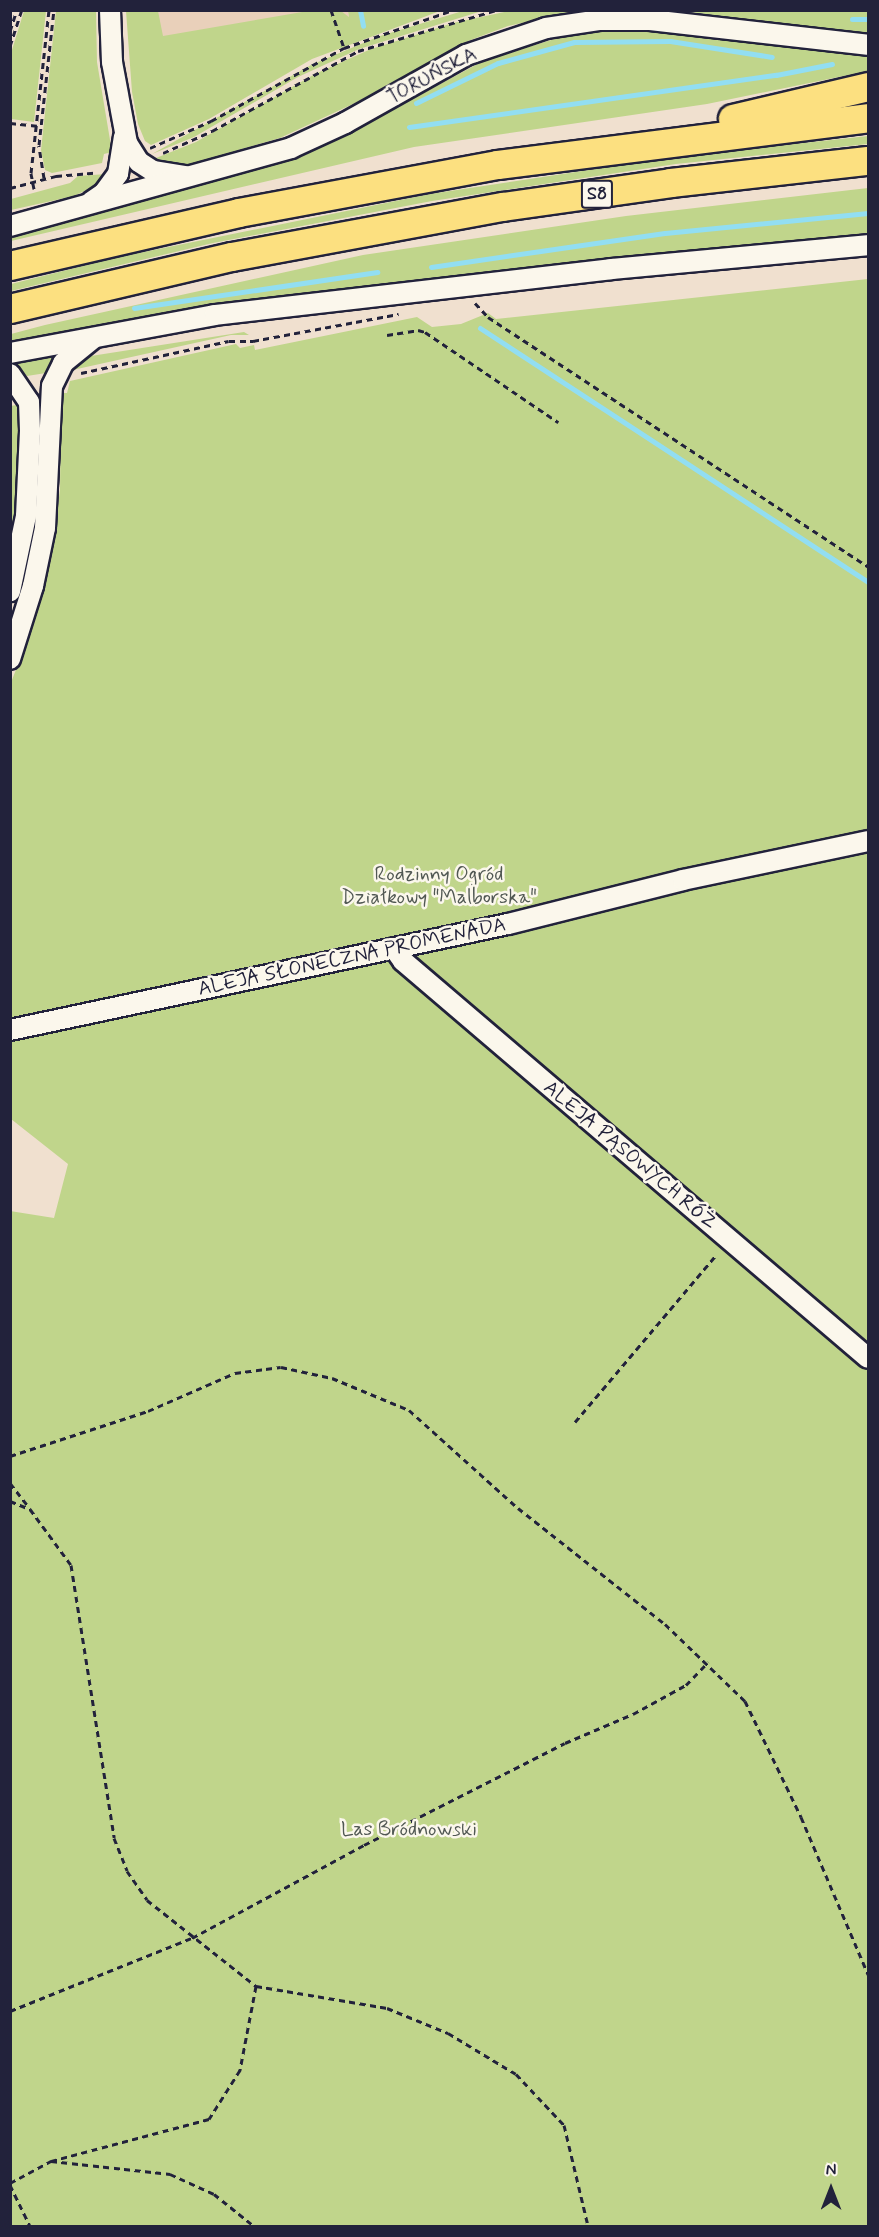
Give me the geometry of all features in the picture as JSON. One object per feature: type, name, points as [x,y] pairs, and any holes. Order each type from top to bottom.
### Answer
[{"type":"highway","points":[[665,141],[764,109],[868,87]]},
{"type":"highway","name":"S8","points":[[10,266],[311,198],[498,165],[665,141],[868,118]]},
{"type":"highway","name":"S8","points":[[10,309],[232,257],[503,207],[671,183],[868,161]]},
{"type":"street","points":[[110,10],[112,62],[124,136],[134,158],[170,176],[206,174]]},
{"type":"street","name":"TORUŃSKA","points":[[10,226],[206,174],[319,136],[466,56],[546,28],[600,20],[650,20],[868,45]]},
{"type":"street","points":[[77,208],[104,193],[134,158]]},
{"type":"street","points":[[10,353],[100,334],[215,315],[868,245]]},
{"type":"street","points":[[10,659],[33,586],[45,528],[52,386],[63,363],[100,334]]},
{"type":"street","points":[[10,374],[29,402],[30,432],[26,516],[10,591]]},
{"type":"street","name":"ALEJA SŁONECZNA PROMENADA","points":[[10,1030],[394,948],[868,841]]},
{"type":"street","name":"ALEJA PĄSOWYCH RÓŻ","points":[[394,948],[403,962],[868,1358]]},
{"type":"path","points":[[10,31],[17,10]]},
{"type":"path","points":[[10,46],[22,10]]},
{"type":"path","points":[[34,189],[32,182],[37,126],[51,10]]},
{"type":"path","points":[[44,179],[39,145],[51,10]]},
{"type":"path","points":[[331,10],[344,48]]},
{"type":"path","points":[[134,158],[146,150],[201,126],[344,48],[453,10]]},
{"type":"path","points":[[10,188],[134,158],[212,131],[358,51],[496,10]]},
{"type":"path","points":[[10,123],[37,126]]},
{"type":"path","points":[[464,303],[486,301]]},
{"type":"path","points":[[475,303],[498,323],[868,567]]},
{"type":"path","points":[[73,375],[229,341],[253,341],[408,313]]},
{"type":"path","points":[[387,335],[425,332],[558,422]]},
{"type":"path","points":[[575,1422],[729,1239]]},
{"type":"path","points":[[10,1456],[148,1411],[235,1373],[281,1367],[332,1378],[409,1410],[471,1469],[708,1662],[746,1701],[801,1817],[868,1974]]},
{"type":"path","points":[[10,1483],[71,1565],[114,1838],[127,1871],[147,1900],[192,1938],[256,1986],[387,2008],[448,2033],[516,2074],[564,2125],[588,2226]]},
{"type":"path","points":[[10,1501],[30,1509]]},
{"type":"path","points":[[10,2011],[192,1938],[565,1743],[633,1714],[686,1685],[708,1662]]},
{"type":"path","points":[[30,2226],[10,2184],[51,2161],[209,2119],[240,2070],[256,1986]]},
{"type":"path","points":[[51,2161],[170,2174],[214,2194],[254,2226]]},
{"type":"shaded area","points":[[348,10],[349,18],[138,54],[129,11]]},
{"type":"green space","points":[[466,10],[482,11],[359,49],[298,77],[194,137],[152,154],[311,65],[380,36]]},
{"type":"green space","points":[[513,10],[577,11],[508,26],[468,41],[355,103],[280,138],[183,166],[151,160],[196,142],[315,74],[371,49],[453,23]]},
{"type":"green space","points":[[24,11],[46,11],[34,122],[11,119],[11,53]]},
{"type":"green space","points":[[56,11],[96,11],[97,62],[112,152],[104,154],[102,163],[52,173],[45,170],[41,150]]},
{"type":"green space","points":[[126,11],[158,11],[163,36],[308,11],[341,11],[349,17],[348,11],[440,11],[312,59],[209,119],[151,145],[145,141],[138,124],[132,92]]},
{"type":"green space","points":[[683,11],[868,11],[868,34],[790,26]]},
{"type":"green space","points":[[611,31],[666,32],[868,56],[868,71],[707,104],[414,147],[11,241],[11,236],[282,163],[336,140],[485,60],[568,35]]},
{"type":"green space","points":[[868,136],[868,144],[676,164],[432,201],[213,243],[11,291],[11,284],[119,257],[430,194],[675,157]]},
{"type":"green space","points":[[107,174],[97,185],[74,196],[11,210],[11,199],[70,183],[78,176]]},
{"type":"green space","points":[[868,188],[868,233],[611,258],[215,304],[11,341],[11,334],[45,325],[363,255],[626,216]]},
{"type":"green space","points":[[868,279],[868,2226],[11,2226],[10,1211],[54,1218],[68,1164],[11,1119],[10,685],[33,626],[51,556],[60,490],[61,393],[67,393],[70,381],[236,344],[240,348],[254,345],[255,350],[417,317],[432,327],[461,324],[488,313],[496,319]]},
{"type":"green space","points":[[244,332],[249,335],[231,335],[68,371],[91,356]]},
{"type":"green space","points":[[55,355],[46,373],[27,376],[15,364]]},
{"type":"green space","points":[[43,394],[44,467],[31,566],[11,634],[35,510],[39,436],[35,395]]},
{"type":"green space","points":[[17,405],[21,440],[11,545],[10,406]]},
{"type":"waterway","points":[[360,10],[363,26]]},
{"type":"waterway","points":[[852,19],[868,19]]},
{"type":"waterway","points":[[416,103],[498,63],[574,42],[670,41],[772,57]]},
{"type":"waterway","points":[[409,127],[776,75],[832,64]]},
{"type":"waterway","points":[[431,267],[665,233],[868,213]]},
{"type":"waterway","points":[[134,308],[377,272]]},
{"type":"waterway","points":[[480,328],[868,582]]},
{"type":"park label","name":"Rodzinny Ogród Działkowy \"Malborska\"","points":[[439,886]]},
{"type":"park label","name":"Las Bródnowski","points":[[409,1829]]}]
